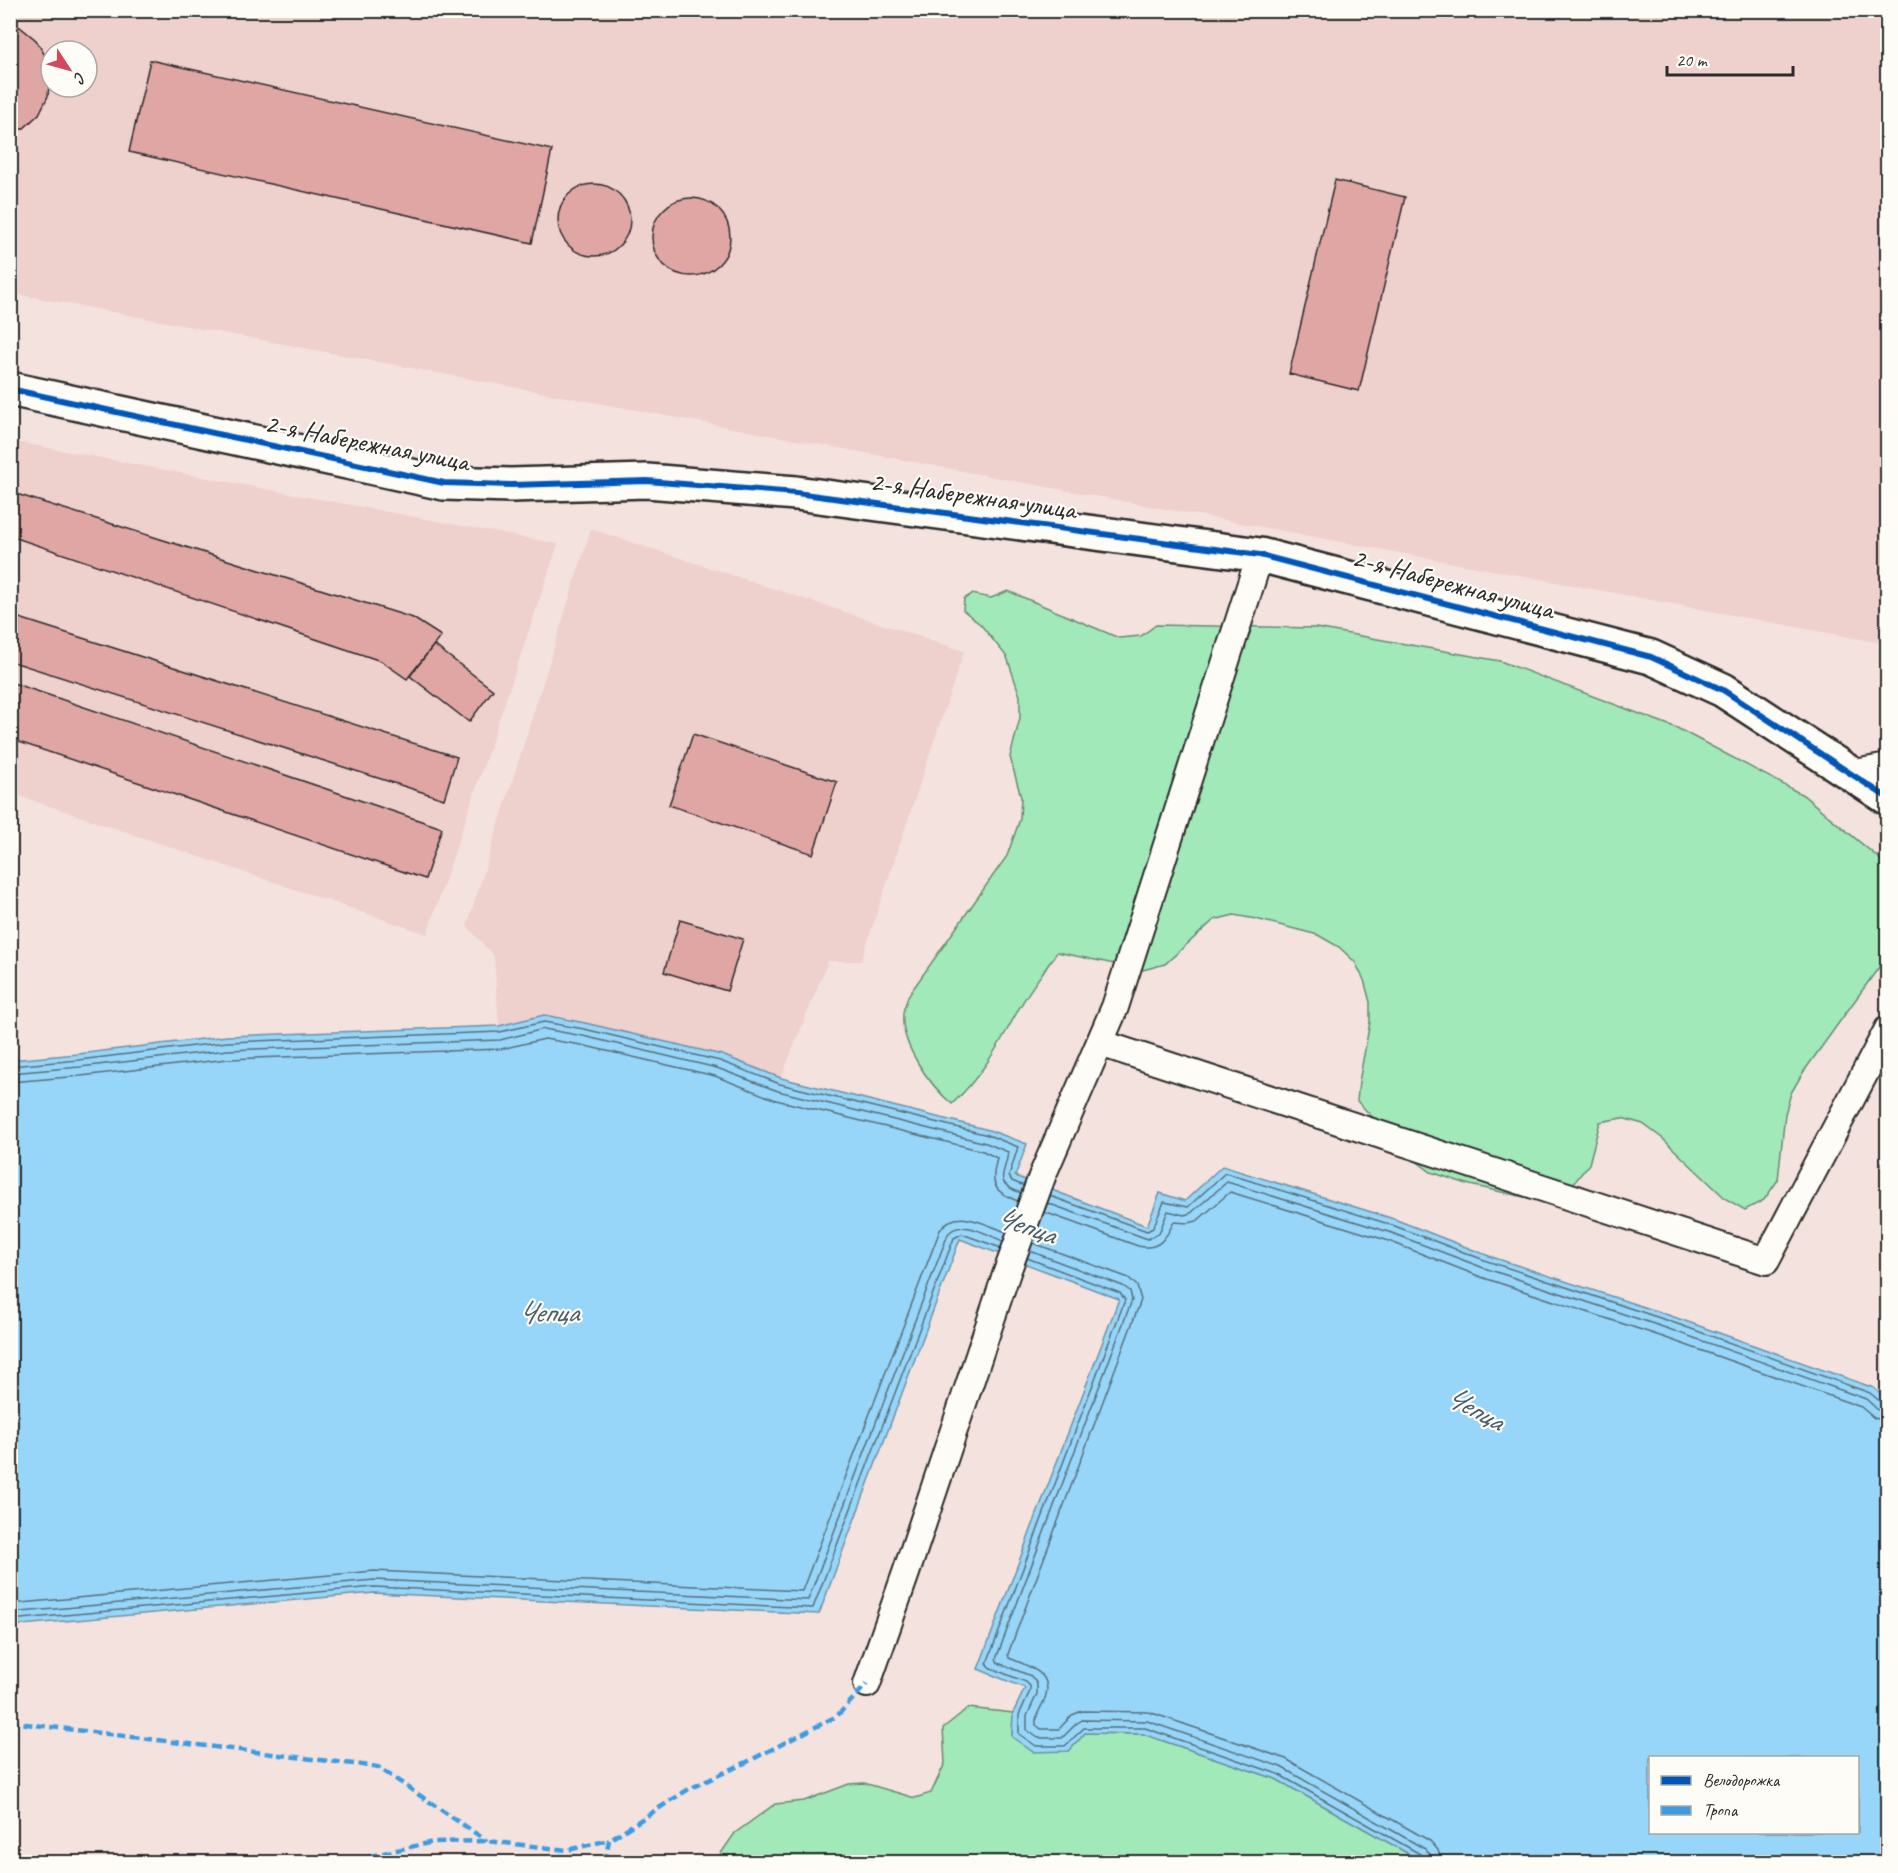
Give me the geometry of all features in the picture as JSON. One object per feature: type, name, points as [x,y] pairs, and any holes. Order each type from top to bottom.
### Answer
[{"type":"street","name":"2-я Набережная улица","points":[[10,389],[444,483],[511,486],[646,481],[784,492],[1260,555],[1651,657],[1723,690],[1887,798]]},
{"type":"lane","points":[[867,1684],[1007,1272],[1043,1174],[1115,1007],[1260,555]]},
{"type":"lane","points":[[1849,774],[1887,767]]},
{"type":"lane","points":[[1100,1043],[1766,1261],[1887,1029]]},
{"type":"shaded area","points":[[10,11],[1887,11],[1887,644],[11,293]]},
{"type":"shaded area","points":[[11,441],[558,544],[427,934],[11,793]]},
{"type":"shaded area","points":[[591,529],[964,651],[861,961],[828,961],[781,1078],[722,1055],[544,1015],[499,1026],[494,956],[467,926]]},
{"type":"green space","points":[[1008,591],[1119,638],[1141,636],[1156,625],[1316,628],[1500,661],[1677,728],[1803,795],[1886,864],[1887,956],[1802,1074],[1791,1093],[1785,1114],[1778,1180],[1764,1200],[1745,1210],[1726,1199],[1662,1138],[1643,1124],[1622,1118],[1600,1122],[1589,1164],[1562,1198],[1538,1200],[1470,1185],[1431,1172],[1412,1158],[1357,1101],[1370,1022],[1370,1002],[1364,980],[1355,962],[1339,947],[1318,935],[1234,915],[1214,920],[1165,964],[1143,970],[1057,952],[1025,998],[988,1062],[952,1104],[926,1075],[911,1051],[903,1026],[903,1012],[908,996],[1007,856],[1020,819],[1021,797],[1010,757],[1020,718],[1020,696],[1007,657],[981,625],[963,610],[964,599],[972,594],[991,598]]},
{"type":"green space","points":[[968,1708],[1013,1713],[1012,1737],[1069,1751],[1085,1733],[1143,1734],[1276,1779],[1423,1862],[715,1862],[735,1833],[775,1804],[804,1801],[849,1784],[864,1783],[915,1798],[931,1793],[945,1763],[943,1728]]},
{"type":"water","name":"Чепца","points":[[544,1015],[585,1023],[722,1055],[781,1078],[989,1130],[1027,1144],[1015,1176],[1147,1226],[1160,1193],[1185,1201],[1222,1166],[1394,1219],[1489,1256],[1671,1316],[1874,1388],[1888,1401],[1887,1862],[1423,1862],[1276,1779],[1143,1734],[1085,1733],[1069,1751],[1033,1752],[1012,1737],[1013,1713],[1025,1688],[978,1669],[1119,1299],[960,1239],[819,1614],[374,1593],[11,1626],[11,1060],[227,1036],[499,1026]]},
{"type":"building","points":[[10,24],[20,27],[39,45],[39,99],[46,99],[39,114],[24,128],[10,134]]},
{"type":"building","points":[[150,60],[552,150],[532,243],[129,152]]},
{"type":"building","points":[[1335,180],[1405,197],[1359,391],[1289,374]]},
{"type":"building","points":[[587,184],[601,184],[620,194],[630,213],[630,227],[620,246],[601,256],[587,256],[568,246],[558,227],[558,213],[568,194]]},
{"type":"building","points":[[691,198],[706,201],[718,210],[727,222],[730,237],[727,252],[718,264],[706,273],[691,276],[676,273],[664,264],[655,252],[652,237],[655,222],[664,210],[676,201]]},
{"type":"building","points":[[10,492],[413,618],[441,636],[407,679],[381,661],[10,536]]},
{"type":"building","points":[[10,615],[457,757],[444,799],[10,661]]},
{"type":"building","points":[[434,645],[493,690],[469,722],[410,676]]},
{"type":"building","points":[[10,682],[442,828],[425,879],[10,739]]},
{"type":"building","points":[[693,734],[837,782],[813,854],[669,805]]},
{"type":"building","points":[[680,920],[743,939],[727,991],[664,972]]},
{"type":"marked path","points":[[605,1862],[609,1840],[689,1789],[837,1716],[867,1684]]},
{"type":"marked path","points":[[10,1722],[378,1767],[487,1841]]},
{"type":"marked path","points":[[343,1862],[433,1842],[487,1841],[568,1850],[609,1840]]},
{"type":"cycle path","points":[[10,389],[444,483],[511,485],[647,481],[796,493],[1260,555],[1651,657],[1723,690],[1888,798]]}]
